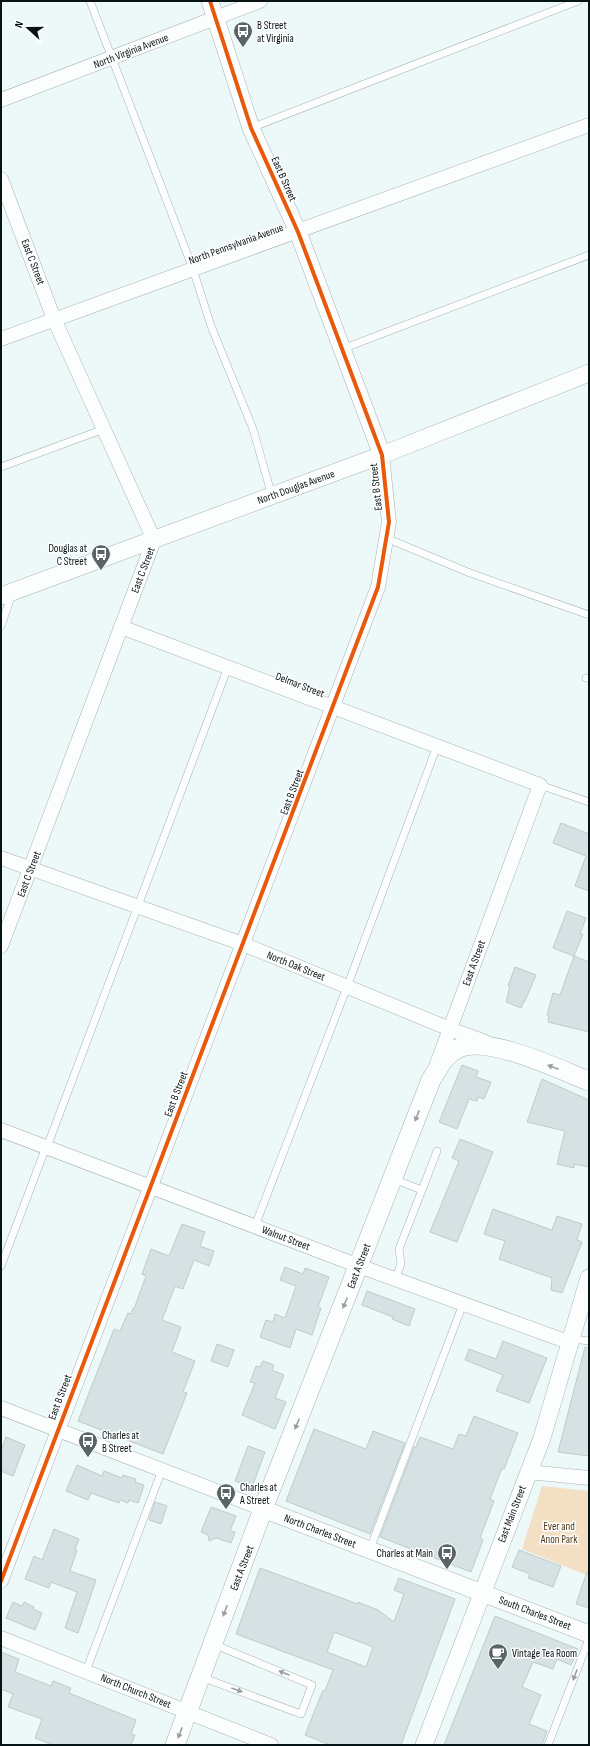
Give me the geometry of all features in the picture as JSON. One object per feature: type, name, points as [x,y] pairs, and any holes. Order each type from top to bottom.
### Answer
[{"type":"main road","points":[[431,1080],[445,1058],[459,1048],[469,1045],[504,1049]]},
{"type":"main road","name":"North Oak Street","points":[[504,1049],[589,1081]]},
{"type":"main road","name":"East A Street","points":[[175,1745],[264,1509],[431,1080]]},
{"type":"street","name":"East B Street","points":[[1,1581],[57,1430],[334,707],[378,587],[389,522],[382,455],[298,232],[251,128],[210,1]]},
{"type":"street","name":"North Virginia Avenue","points":[[1,100],[260,1]]},
{"type":"street","name":"North Pennsylvania Avenue","points":[[1,338],[298,232],[589,125]]},
{"type":"street","name":"East C Street","points":[[1,946],[154,540],[54,319],[2,182]]},
{"type":"street","name":"North Douglas Avenue","points":[[7,594],[382,455],[589,373]]},
{"type":"street","name":"Delmar Street","points":[[121,627],[540,785]]},
{"type":"street","name":"East A Street","points":[[431,1080],[540,785]]},
{"type":"street","name":"North Oak Street","points":[[1,858],[243,944],[450,1029],[504,1049]]},
{"type":"street","name":"Walnut Street","points":[[1,1130],[359,1266],[463,1304],[572,1341]]},
{"type":"street","name":"East Main Street","points":[[424,1745],[542,1438],[572,1341],[586,1304],[589,1278]]},
{"type":"street","name":"North Charles Street","points":[[1,1408],[482,1593]]},
{"type":"street","points":[[528,1472],[589,1478]]},
{"type":"street","name":"South Charles Street","points":[[482,1593],[589,1634]]},
{"type":"street","name":"North Church Street","points":[[1,1638],[271,1745]]},
{"type":"lane","points":[[90,1],[193,270],[211,326],[253,429],[272,496]]},
{"type":"lane","points":[[251,128],[578,1]]},
{"type":"lane","points":[[342,349],[589,255]]},
{"type":"lane","points":[[1,467],[104,429]]},
{"type":"lane","points":[[386,538],[470,573],[589,615]]},
{"type":"lane","points":[[1,626],[7,594]]},
{"type":"lane","points":[[1,1266],[228,667]]},
{"type":"lane","points":[[254,1226],[347,987],[437,746]]},
{"type":"lane","points":[[540,785],[589,802]]},
{"type":"lane","points":[[395,1279],[401,1264],[399,1249],[437,1151]]},
{"type":"lane","points":[[393,1179],[422,1190]]},
{"type":"lane","points":[[370,1550],[463,1304]]},
{"type":"lane","points":[[572,1341],[589,1341]]},
{"type":"lane","points":[[86,1671],[162,1470]]},
{"type":"lane","points":[[548,1745],[589,1639]]},
{"type":"lane","points":[[200,1677],[301,1714],[312,1685],[213,1644]]},
{"type":"green space","name":"Ever and Anon Park","points":[[542,1486],[589,1491],[589,1576],[522,1549]]},
{"type":"building","points":[[561,823],[589,834],[589,891],[575,886],[586,856],[553,843]]},
{"type":"building","points":[[567,911],[586,918],[580,934],[583,934],[574,956],[553,948]]},
{"type":"building","points":[[574,956],[589,962],[589,1032],[548,1022],[549,1015],[547,1015],[553,993],[560,995]]},
{"type":"building","points":[[515,967],[536,975],[521,1008],[506,1002],[510,986],[508,986]]},
{"type":"building","points":[[462,1065],[478,1071],[476,1077],[491,1082],[484,1099],[478,1097],[477,1101],[469,1099],[457,1129],[439,1122]]},
{"type":"building","points":[[542,1079],[589,1100],[589,1167],[574,1164],[574,1168],[557,1164],[565,1131],[527,1122]]},
{"type":"building","points":[[460,1139],[493,1152],[457,1242],[430,1232],[459,1161],[452,1158]]},
{"type":"building","points":[[493,1209],[552,1230],[557,1216],[582,1224],[577,1240],[582,1242],[562,1293],[551,1290],[552,1278],[499,1259],[505,1241],[484,1234]]},
{"type":"building","points":[[182,1224],[205,1232],[200,1246],[214,1251],[209,1266],[194,1260],[183,1289],[175,1286],[162,1320],[181,1327],[172,1352],[195,1361],[183,1392],[187,1393],[163,1454],[78,1421],[114,1329],[120,1331],[128,1313],[131,1314],[133,1308],[134,1309],[146,1276],[142,1274],[151,1249],[169,1256]]},
{"type":"building","points":[[285,1267],[303,1274],[305,1268],[329,1277],[318,1307],[321,1308],[312,1335],[296,1329],[290,1348],[260,1337],[266,1320],[273,1322],[275,1314],[285,1318],[296,1286],[280,1280]]},
{"type":"building","points":[[367,1291],[415,1309],[409,1326],[392,1319],[393,1317],[362,1305]]},
{"type":"building","points":[[503,1341],[547,1358],[529,1403],[496,1391],[503,1375],[465,1360],[469,1349],[496,1359]]},
{"type":"building","points":[[217,1344],[234,1350],[228,1367],[211,1361]]},
{"type":"building","points":[[585,1347],[589,1348],[589,1456],[558,1452]]},
{"type":"building","points":[[263,1361],[274,1365],[272,1370],[284,1375],[275,1398],[286,1402],[275,1429],[242,1415],[255,1383],[250,1382],[256,1366],[260,1367]]},
{"type":"building","points":[[474,1416],[518,1433],[490,1499],[494,1501],[480,1538],[483,1540],[471,1572],[380,1537],[414,1447],[416,1447],[420,1437],[453,1449],[459,1434],[466,1436]]},
{"type":"building","points":[[314,1429],[366,1449],[373,1431],[405,1443],[370,1534],[286,1501]]},
{"type":"building","points":[[6,1437],[25,1445],[13,1476],[1,1471],[1,1451]]},
{"type":"building","points":[[248,1446],[265,1452],[252,1487],[235,1481]]},
{"type":"building","points":[[77,1465],[102,1476],[104,1471],[122,1478],[123,1475],[136,1479],[135,1482],[144,1485],[138,1503],[129,1500],[128,1503],[120,1500],[119,1503],[91,1493],[88,1500],[66,1491]]},
{"type":"building","points":[[155,1502],[167,1506],[161,1524],[149,1520]]},
{"type":"building","points":[[211,1507],[236,1516],[230,1531],[235,1532],[231,1543],[216,1538],[209,1541],[208,1535],[201,1532]]},
{"type":"building","points":[[54,1529],[79,1539],[70,1571],[96,1580],[78,1633],[65,1628],[77,1592],[51,1582],[49,1588],[25,1579],[34,1556],[42,1560]]},
{"type":"building","points":[[519,1550],[561,1566],[553,1587],[528,1578],[530,1574],[512,1567]]},
{"type":"building","points":[[260,1568],[378,1610],[394,1622],[404,1594],[394,1590],[399,1578],[455,1599],[401,1745],[330,1745],[305,1735],[323,1690],[325,1691],[333,1670],[236,1634]],"holes":[[[334,1632],[373,1647],[366,1667],[327,1652]]]},
{"type":"building","points":[[587,1572],[589,1572],[589,1608],[576,1604]]},
{"type":"building","points":[[13,1602],[22,1606],[24,1602],[34,1607],[33,1609],[42,1613],[35,1630],[6,1618]]},
{"type":"building","points":[[495,1616],[578,1649],[571,1665],[557,1659],[553,1669],[533,1662],[522,1687],[541,1695],[529,1724],[547,1731],[542,1745],[444,1745]]},
{"type":"building","points":[[1,1652],[19,1659],[15,1672],[51,1686],[53,1681],[71,1688],[69,1693],[136,1720],[131,1734],[135,1735],[131,1745],[53,1745],[35,1738],[42,1719],[8,1707],[13,1694],[1,1689]]},
{"type":"cycle path","points":[[1,1581],[378,587],[389,522],[382,455],[298,232],[251,128],[210,1]]},
{"type":"place","name":"B Street at Virginia","points":[[243,48]]},
{"type":"place","name":"Douglas at C Street","points":[[101,571]]},
{"type":"place","name":"Charles at B Street","points":[[88,1458]]},
{"type":"place","name":"Charles at A Street","points":[[226,1510]]},
{"type":"place","name":"Charles at Main","points":[[447,1570]]},
{"type":"place","name":"Vintage Tea Room","points":[[498,1670]]}]
